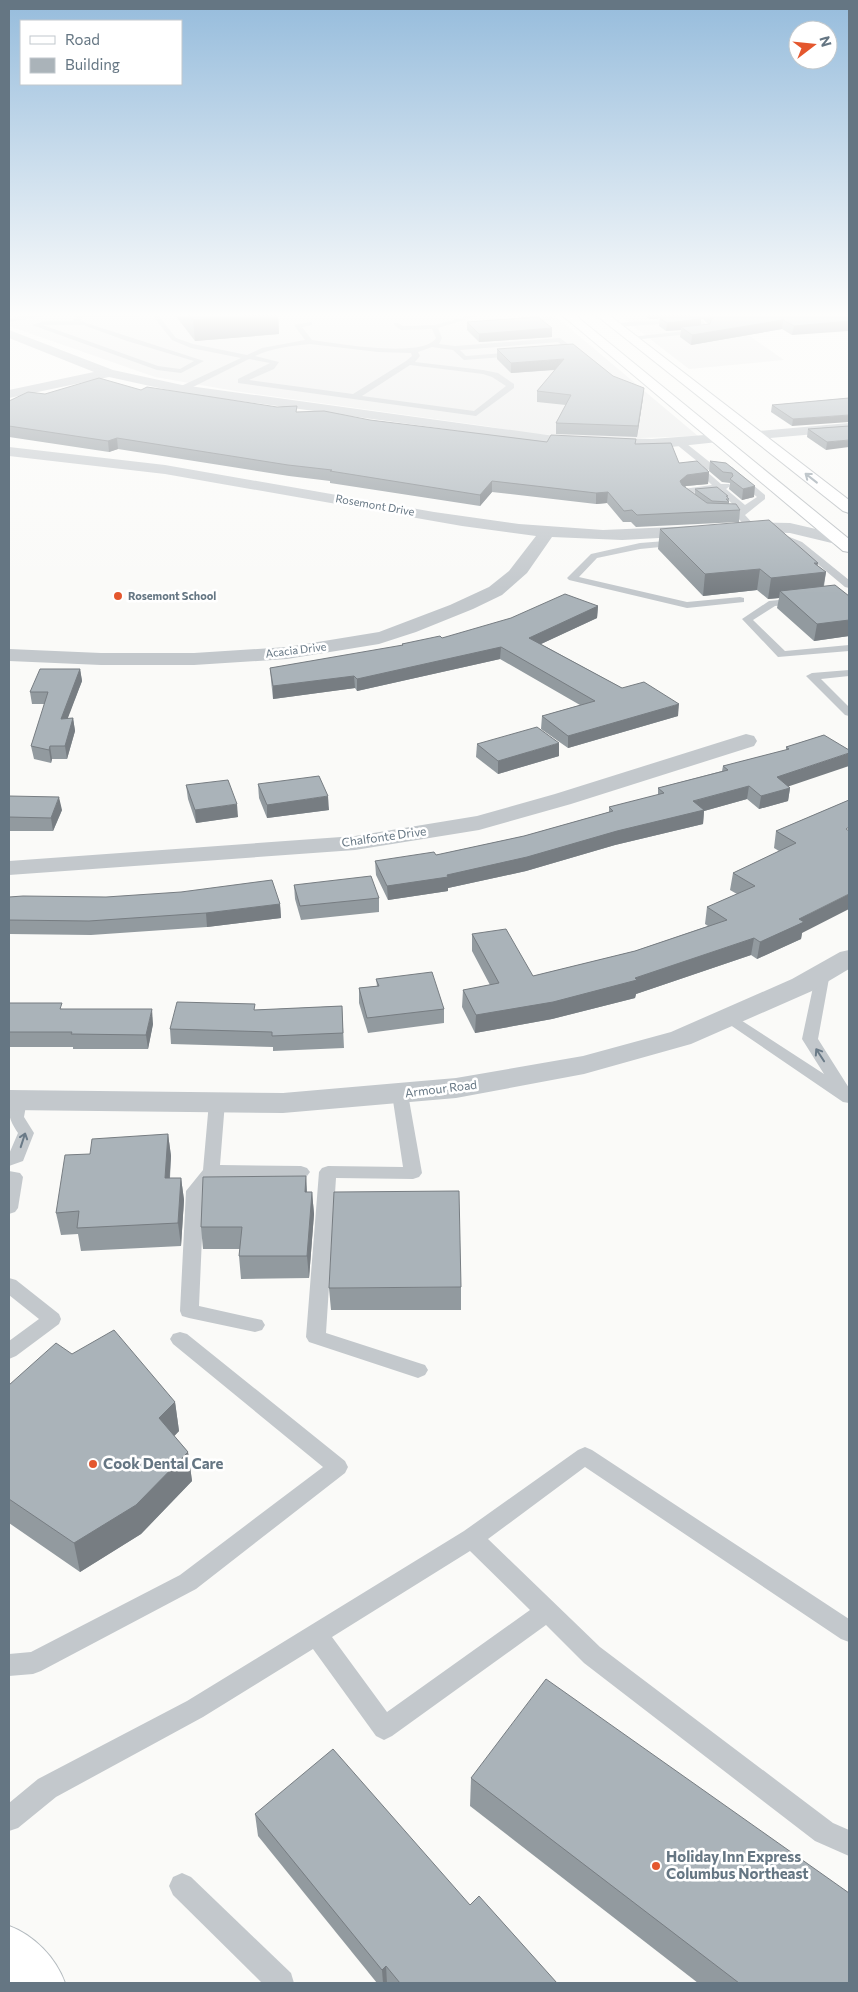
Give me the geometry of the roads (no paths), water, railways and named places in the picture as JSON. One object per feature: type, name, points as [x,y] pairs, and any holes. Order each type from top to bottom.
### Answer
[{"type":"main road","points":[[681,408],[718,438],[735,457],[780,490],[845,544]]},
{"type":"main road","points":[[722,408],[849,508]]},
{"type":"main road","points":[[9,1950],[40,1983]]},
{"type":"street","points":[[320,408],[553,440],[652,444],[718,438]]},
{"type":"street","points":[[758,436],[849,428]]},
{"type":"street","name":"Rosemont Drive","points":[[9,450],[99,459],[432,516],[547,532],[636,540],[712,533],[745,525],[783,520],[794,511],[796,503]]},
{"type":"street","name":"Rosemont Drive","points":[[745,525],[790,528],[845,544]]},
{"type":"street","name":"Acacia Drive","points":[[9,655],[78,659],[210,658],[294,651],[381,638],[467,606],[509,581],[534,553],[547,532]]},
{"type":"street","name":"Chalfonte Drive","points":[[9,868],[355,843],[479,823],[563,800],[746,741]]},
{"type":"street","name":"Armour Road","points":[[13,1109],[217,1102],[283,1103],[400,1094],[456,1088],[584,1065],[681,1038],[802,985],[849,958]]},
{"type":"lane","points":[[433,408],[476,414],[484,408]]},
{"type":"lane","points":[[679,442],[705,463],[729,469],[734,476],[762,497],[745,525]]},
{"type":"lane","points":[[720,458],[705,463],[701,471],[727,491],[745,525]]},
{"type":"lane","points":[[755,492],[780,490]]},
{"type":"lane","points":[[727,491],[686,491],[685,493],[706,511],[799,544],[849,586],[841,596]]},
{"type":"lane","points":[[636,540],[594,556],[572,578],[687,605],[740,600]]},
{"type":"lane","points":[[812,599],[773,603],[747,619],[782,656],[849,648]]},
{"type":"lane","points":[[849,673],[812,676],[849,713]]},
{"type":"lane","points":[[837,701],[849,700]]},
{"type":"lane","points":[[823,973],[810,1039],[848,1097]]},
{"type":"lane","points":[[728,1018],[848,1097]]},
{"type":"lane","points":[[400,1094],[413,1173],[328,1172],[316,1337],[418,1370]]},
{"type":"lane","points":[[217,1102],[211,1171],[195,1190],[189,1311],[255,1324]]},
{"type":"lane","points":[[9,1160],[17,1157],[26,1133],[13,1109]]},
{"type":"lane","points":[[211,1171],[301,1172]]},
{"type":"lane","points":[[9,1177],[14,1176],[9,1208]]},
{"type":"lane","points":[[9,1286],[52,1319],[9,1351]]},
{"type":"lane","points":[[9,1665],[33,1663],[188,1582],[338,1467],[180,1339]]},
{"type":"lane","points":[[9,1819],[47,1788],[194,1709],[472,1538],[584,1456],[849,1632]]},
{"type":"lane","points":[[472,1538],[592,1655],[824,1832],[849,1843]]},
{"type":"lane","points":[[316,1634],[384,1728],[547,1612]]},
{"type":"lane","points":[[182,1886],[281,1983]]},
{"type":"place","name":"Rosemont School","points":[[118,596]]},
{"type":"place","name":"Cook Dental Care","points":[[93,1464]]},
{"type":"place","name":"Holiday Inn Express Columbus Northeast","points":[[656,1866]]}]
